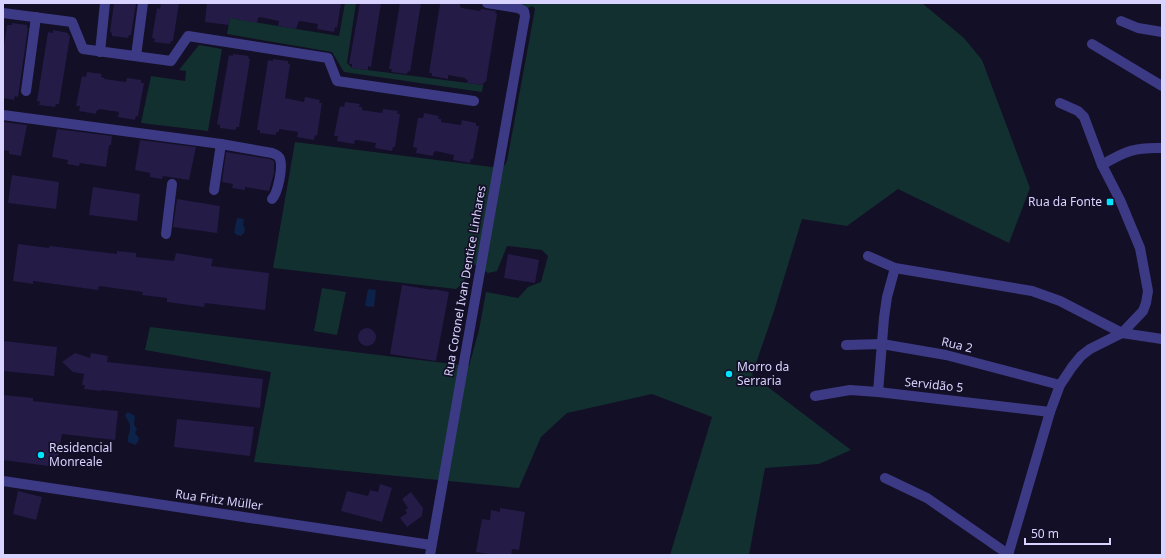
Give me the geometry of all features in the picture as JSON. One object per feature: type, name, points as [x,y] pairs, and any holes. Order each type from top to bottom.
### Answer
[{"type":"street","points":[[100,52],[105,3]]},
{"type":"street","points":[[136,56],[143,3]]},
{"type":"street","name":"Rua Coronel Ivan Dentice Linhares","points":[[430,550],[525,16],[524,11],[518,8],[487,3]]},
{"type":"street","points":[[3,13],[72,22],[83,49],[171,61],[188,36],[328,58],[337,81],[474,101]]},
{"type":"street","points":[[26,91],[36,17]]},
{"type":"street","points":[[1121,21],[1138,28],[1162,32]]},
{"type":"street","points":[[1092,44],[1162,86]]},
{"type":"street","points":[[885,478],[927,498],[1008,555],[1050,412],[1060,385],[1072,367],[1090,349],[1122,334],[1143,311],[1148,291],[1140,248],[1120,200],[1102,165],[1084,117],[1078,111],[1060,104]]},
{"type":"street","points":[[3,115],[221,144],[259,150],[277,155],[280,159],[281,166],[277,193],[272,199]]},
{"type":"street","points":[[214,190],[221,144]]},
{"type":"street","points":[[1102,165],[1130,150],[1162,148]]},
{"type":"street","points":[[166,234],[172,184]]},
{"type":"street","points":[[868,256],[895,268],[1032,291],[1060,301],[1122,334],[1162,339]]},
{"type":"street","points":[[878,392],[887,297],[895,268]]},
{"type":"street","name":"Rua 2","points":[[846,344],[882,344],[946,355],[1060,385]]},
{"type":"street","name":"Servidão 5","points":[[815,396],[850,390],[1050,412]]},
{"type":"street","name":"Rua Fritz Müller","points":[[3,481],[430,550]]},
{"type":"green space","points":[[345,3],[356,3],[347,63],[352,68],[483,85],[482,92],[344,72],[332,52],[227,34],[230,18],[339,36]]},
{"type":"green space","points":[[503,3],[922,3],[964,38],[982,60],[1030,188],[1009,243],[898,189],[847,226],[802,219],[774,311],[752,375],[851,450],[819,464],[765,468],[749,555],[670,555],[712,417],[652,394],[567,413],[541,437],[519,488],[254,462],[271,372],[145,350],[150,327],[469,366],[479,330],[486,292],[518,298],[528,287],[541,282],[548,256],[542,250],[507,246],[497,271],[488,273],[470,262],[466,277],[462,284],[456,289],[273,268],[295,142],[500,168],[504,166],[507,161],[535,9],[533,6],[528,8]]},
{"type":"green space","points":[[199,45],[222,49],[208,131],[141,123],[151,76],[185,81],[186,71],[179,70]]},
{"type":"green space","points":[[322,288],[346,292],[337,335],[314,331]]},
{"type":"water","points":[[237,218],[244,219],[243,226],[245,227],[244,234],[242,234],[242,236],[234,233]]},
{"type":"water","points":[[368,289],[376,290],[374,307],[365,306]]},
{"type":"water","points":[[128,412],[135,416],[134,425],[137,429],[135,433],[139,438],[135,445],[128,442],[130,426],[125,415]]},
{"type":"building","points":[[114,3],[136,4],[131,35],[129,35],[128,38],[112,36],[112,33],[110,32]]},
{"type":"building","points":[[161,3],[179,3],[173,41],[171,41],[170,44],[154,42],[155,39],[152,38],[157,8],[160,9]]},
{"type":"building","points":[[207,3],[341,3],[337,28],[335,27],[334,32],[317,29],[318,24],[299,21],[296,29],[278,26],[279,21],[260,17],[258,18],[257,23],[230,18],[229,25],[205,22]]},
{"type":"building","points":[[360,3],[381,3],[371,67],[368,66],[368,70],[352,68],[352,64],[349,64]]},
{"type":"building","points":[[400,3],[421,3],[410,72],[408,71],[407,74],[391,72],[392,69],[389,69]]},
{"type":"building","points":[[440,4],[460,4],[460,7],[462,8],[480,11],[481,9],[496,11],[495,13],[497,14],[486,82],[484,82],[483,85],[467,83],[468,80],[465,78],[448,75],[448,79],[432,76],[432,73],[429,73]]},
{"type":"building","points":[[12,23],[27,25],[28,28],[18,97],[15,96],[14,100],[3,98],[3,52],[7,25],[12,25]]},
{"type":"building","points":[[53,30],[68,33],[70,36],[59,104],[56,104],[55,107],[39,105],[40,102],[37,101],[48,32],[53,33]]},
{"type":"building","points":[[233,54],[249,56],[248,58],[250,59],[239,127],[236,127],[236,130],[220,128],[220,125],[217,124],[229,55],[233,56]]},
{"type":"building","points":[[273,59],[288,61],[288,64],[290,64],[285,98],[304,102],[305,97],[320,100],[319,103],[322,103],[317,136],[315,135],[314,140],[297,137],[298,132],[279,129],[279,132],[276,132],[276,135],[260,133],[260,130],[257,130],[268,60],[273,61]]},
{"type":"building","points":[[87,72],[102,74],[101,77],[105,78],[104,79],[126,82],[127,78],[141,80],[141,83],[144,83],[138,116],[136,116],[135,120],[118,117],[119,112],[99,109],[97,110],[96,114],[79,111],[80,106],[76,106],[82,76],[86,77]]},
{"type":"building","points":[[345,102],[360,104],[359,107],[362,107],[362,110],[382,113],[383,109],[398,111],[397,114],[400,114],[395,147],[393,147],[392,151],[375,148],[376,143],[355,140],[354,144],[337,141],[338,136],[334,136],[340,106],[344,107]]},
{"type":"building","points":[[424,113],[439,116],[438,119],[441,119],[441,122],[461,125],[462,120],[476,123],[476,126],[479,126],[473,159],[471,159],[470,163],[453,160],[454,155],[436,151],[434,152],[433,156],[416,153],[417,148],[413,147],[418,118],[423,118]]},
{"type":"building","points":[[3,122],[27,125],[21,156],[9,154],[9,151],[3,150]]},
{"type":"building","points":[[57,129],[112,136],[111,145],[109,145],[106,167],[80,163],[79,166],[67,164],[68,160],[52,157]]},
{"type":"building","points":[[140,140],[196,147],[189,180],[163,176],[162,179],[150,177],[150,173],[135,170]]},
{"type":"building","points":[[226,152],[270,159],[274,161],[274,173],[269,191],[245,187],[245,190],[232,188],[233,184],[222,182]]},
{"type":"building","points":[[12,175],[59,182],[56,209],[8,203]]},
{"type":"building","points":[[93,187],[140,194],[137,221],[89,215]]},
{"type":"building","points":[[177,199],[220,206],[217,233],[173,227]]},
{"type":"building","points":[[18,244],[49,248],[50,246],[117,254],[117,251],[136,253],[136,257],[174,261],[176,253],[213,259],[211,266],[269,273],[265,310],[205,303],[204,307],[167,302],[167,298],[142,295],[143,292],[99,286],[98,290],[33,281],[33,284],[13,281]]},
{"type":"building","points":[[508,254],[539,260],[535,283],[504,278]]},
{"type":"building","points":[[402,285],[449,292],[436,361],[390,354]]},
{"type":"building","points":[[367,328],[373,331],[376,337],[373,343],[367,346],[361,343],[358,337],[361,331]]},
{"type":"building","points":[[3,341],[57,347],[54,376],[3,371]]},
{"type":"building","points":[[75,353],[90,358],[91,353],[108,356],[107,362],[263,379],[260,408],[84,389],[85,385],[82,385],[84,374],[73,372],[62,362]]},
{"type":"building","points":[[3,395],[33,398],[33,401],[118,411],[115,440],[62,434],[56,467],[3,460]]},
{"type":"building","points":[[177,419],[254,427],[250,456],[174,447]]},
{"type":"building","points":[[380,484],[392,488],[382,522],[341,511],[347,491],[368,496],[370,490],[378,492]]},
{"type":"building","points":[[18,491],[42,497],[36,520],[13,514]]},
{"type":"building","points":[[411,492],[423,508],[422,516],[407,527],[400,518],[407,513],[405,510],[408,508],[402,499]]},
{"type":"building","points":[[500,508],[525,512],[519,550],[512,549],[511,555],[495,555],[476,552],[482,519],[490,520],[491,510],[500,512]]},
{"type":"place","name":"Rua da Fonte","points":[[1110,202]]},
{"type":"place","name":"Morro da Serraria","points":[[729,374]]},
{"type":"place","name":"Residencial Monreale","points":[[41,455]]}]
